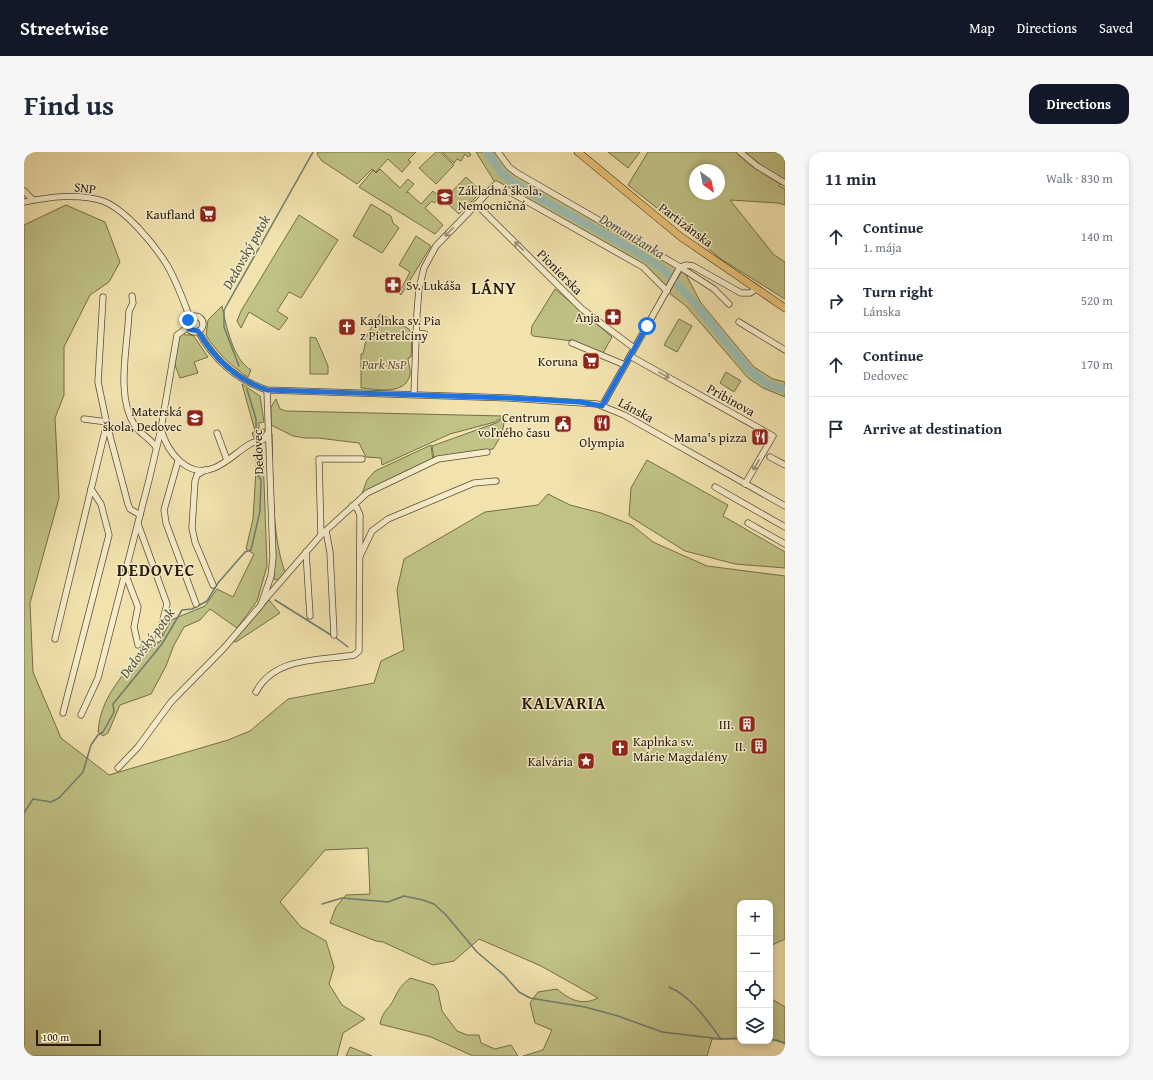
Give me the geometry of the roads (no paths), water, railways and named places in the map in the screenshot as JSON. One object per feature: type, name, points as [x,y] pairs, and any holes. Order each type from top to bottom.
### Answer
[{"type":"main road","name":"Partizánska","points":[[578,152],[681,237],[785,308]]},
{"type":"street","points":[[498,152],[509,167],[517,173],[680,267],[714,289],[729,304]]},
{"type":"street","points":[[740,152],[757,166],[785,183]]},
{"type":"street","points":[[414,394],[416,326],[419,289],[424,268],[436,246],[496,184],[643,267],[667,291]]},
{"type":"street","points":[[24,191],[33,200]]},
{"type":"street","name":"SNP","points":[[24,202],[72,197],[97,200],[113,207],[128,219],[166,264],[190,318]]},
{"type":"street","name":"Pionierska","points":[[476,204],[555,285],[582,309],[634,348]]},
{"type":"street","points":[[602,406],[680,267],[686,265],[693,266],[741,293],[750,293],[756,289]]},
{"type":"street","points":[[132,296],[133,303],[129,312],[124,398],[134,426],[151,440],[156,447]]},
{"type":"street","points":[[103,297],[98,382],[112,444],[128,504],[130,509],[140,515]]},
{"type":"street","points":[[196,316],[202,320],[202,326],[198,331],[191,331],[188,327],[188,320],[190,318],[196,316]]},
{"type":"street","points":[[739,322],[785,350]]},
{"type":"street","points":[[81,715],[98,678],[138,524],[161,429],[177,335],[188,327]]},
{"type":"street","points":[[198,331],[216,358],[228,369],[267,390]]},
{"type":"street","points":[[416,333],[425,334]]},
{"type":"street","points":[[572,343],[625,365]]},
{"type":"street","name":"Pribinova","points":[[630,356],[773,436],[745,484]]},
{"type":"street","name":"Lánska","points":[[267,390],[414,394],[580,402],[602,406],[630,418],[785,506]]},
{"type":"street","name":"Dedovec","points":[[261,604],[271,576],[273,557],[267,390]]},
{"type":"street","points":[[84,419],[107,423]]},
{"type":"street","points":[[55,639],[107,423]]},
{"type":"street","points":[[161,429],[166,443],[178,461],[186,466],[192,473],[195,481]]},
{"type":"street","name":"Dedovec","points":[[205,470],[215,468],[254,442],[262,440],[268,432]]},
{"type":"street","points":[[217,433],[227,460]]},
{"type":"street","points":[[102,443],[107,442],[112,444]]},
{"type":"street","name":"Dedovec","points":[[118,768],[138,747],[171,702],[224,648],[261,604],[282,582],[306,552],[367,493],[433,461],[486,452]]},
{"type":"street","points":[[770,457],[785,465]]},
{"type":"street","points":[[334,635],[330,552],[324,533],[318,459],[362,459]]},
{"type":"street","points":[[178,461],[164,510],[172,542],[196,604]]},
{"type":"street","points":[[186,466],[205,470]]},
{"type":"street","points":[[205,470],[198,475],[195,481],[192,528],[195,542],[213,585]]},
{"type":"street","points":[[360,556],[372,532],[388,519],[474,483],[496,481]]},
{"type":"street","points":[[715,487],[785,527]]},
{"type":"street","points":[[63,713],[109,534],[101,504],[91,489]]},
{"type":"street","points":[[256,692],[268,676],[287,665],[350,656],[358,652],[360,645],[360,502],[367,493]]},
{"type":"street","points":[[352,506],[357,508],[360,515]]},
{"type":"street","points":[[748,523],[785,544]]},
{"type":"street","points":[[138,524],[168,604],[158,639]]},
{"type":"street","points":[[306,552],[310,616]]},
{"type":"street","points":[[125,573],[138,607],[134,627],[138,645]]},
{"type":"street","points":[[271,576],[271,582],[274,585],[282,582]]},
{"type":"waterway","name":"Dedovský potok","points":[[239,366],[224,327],[224,310],[313,152]]},
{"type":"waterway","name":"Domanižanka","points":[[487,152],[501,173],[518,186],[633,250],[663,269],[689,297],[748,369],[767,384],[785,390]]},
{"type":"waterway","name":"Dedovský potok","points":[[247,389],[256,419],[256,439]]},
{"type":"waterway","name":"Dedovský potok","points":[[24,813],[33,799],[51,802],[59,798],[83,772],[91,745],[98,735],[103,732],[114,712],[113,704],[162,644],[182,610],[192,609],[207,601],[218,583],[245,552],[251,550],[260,511],[261,480],[257,474],[256,447]]},
{"type":"waterway","points":[[275,600],[331,635]]},
{"type":"waterway","points":[[335,637],[348,647]]},
{"type":"waterway","points":[[322,904],[342,898],[388,902],[404,896],[423,900],[434,904],[446,915],[477,952],[504,975],[519,992],[530,998],[585,1007],[618,1016],[662,1032],[721,1039],[737,1038]]},
{"type":"waterway","points":[[669,987],[677,991],[692,1003],[721,1039]]},
{"type":"waterway","points":[[773,1040],[785,1043]]},
{"type":"place","name":"Základná škola, Nemocničná","points":[[445,197]]},
{"type":"place","name":"Kaufland","points":[[208,214]]},
{"type":"place","name":"Sv. Lukáša","points":[[393,285]]},
{"type":"place","name":"Anja","points":[[613,317]]},
{"type":"place","name":"Kaplnka sv. Pia z Pietrelciny","points":[[347,327]]},
{"type":"place","name":"Koruna","points":[[591,361]]},
{"type":"place","name":"Materská škola, Dedovec","points":[[195,418]]},
{"type":"place","name":"Olympia","points":[[602,423]]},
{"type":"place","name":"Centrum voľného času","points":[[563,424]]},
{"type":"place","name":"Mama's pizza","points":[[760,437]]},
{"type":"place","name":"III.","points":[[747,724]]},
{"type":"place","name":"II.","points":[[759,746]]},
{"type":"place","name":"Kaplnka sv. Márie Magdalény","points":[[620,748]]},
{"type":"place","name":"Kalvária","points":[[586,761]]},
{"type":"district","name":"LÁNY","points":[[494,287]]},
{"type":"district","name":"DEDOVEC","points":[[156,569]]},
{"type":"district","name":"KALVARIA","points":[[564,702]]},
{"type":"park label","name":"Park NsP","points":[[384,364]]}]
